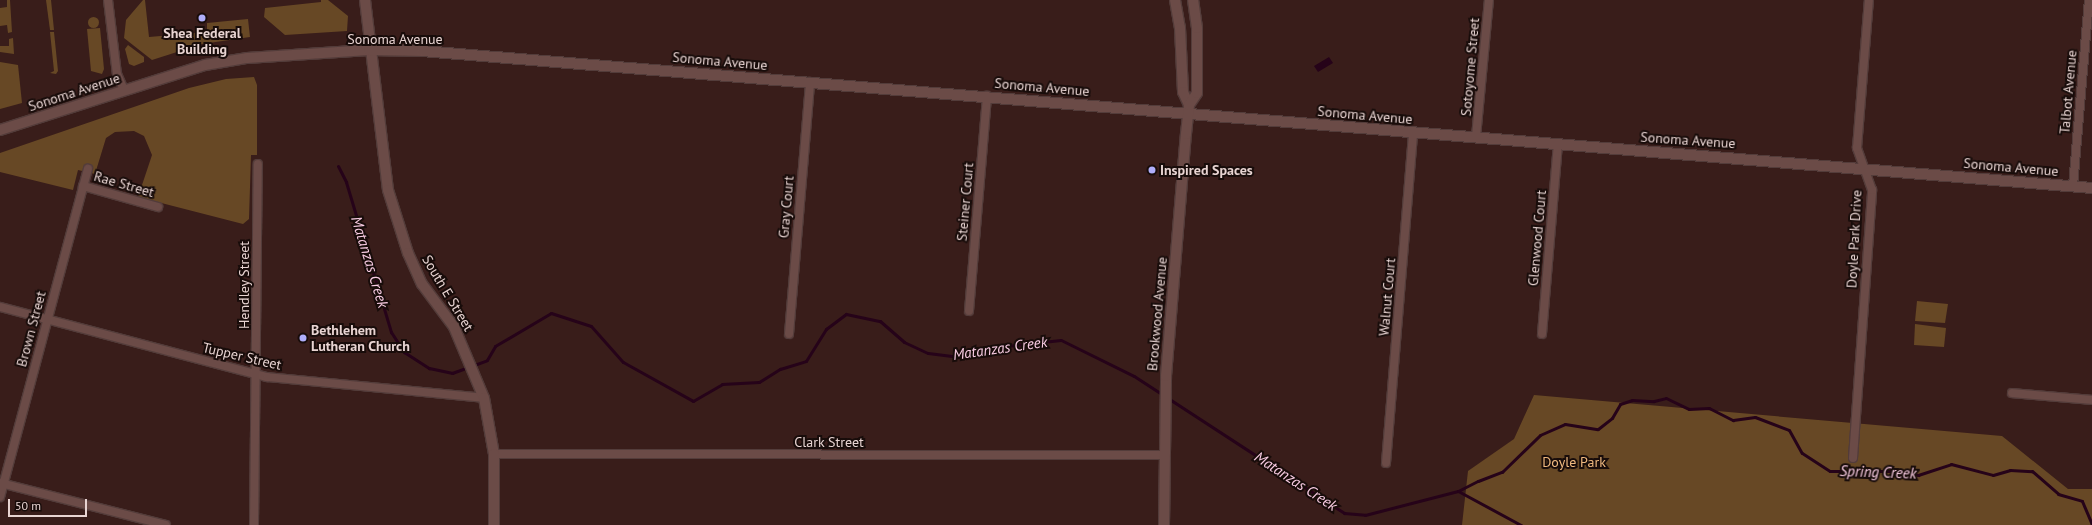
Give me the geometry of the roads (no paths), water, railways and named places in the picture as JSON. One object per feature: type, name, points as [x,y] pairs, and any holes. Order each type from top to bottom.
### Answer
[{"type":"street","points":[[108,0],[117,74],[124,90]]},
{"type":"street","name":"South E Street","points":[[365,0],[388,190],[408,253],[422,284],[454,327],[484,398],[494,454],[494,525]]},
{"type":"street","name":"Brookwood Avenue","points":[[1175,0],[1180,28],[1183,92],[1189,109]]},
{"type":"street","name":"Brookwood Avenue","points":[[1164,525],[1166,376],[1189,109],[1197,93],[1197,28],[1193,0]]},
{"type":"street","name":"Sotoyome Street","points":[[1476,137],[1489,0]]},
{"type":"street","name":"Doyle Park Drive","points":[[1853,458],[1872,190],[1857,148],[1870,0]]},
{"type":"street","name":"Talbot Avenue","points":[[2073,186],[2089,0]]},
{"type":"street","name":"Sonoma Avenue","points":[[0,130],[205,65],[247,58],[370,50],[422,51],[519,57],[987,96],[1189,109],[1413,132],[2092,188]]},
{"type":"street","name":"Gray Court","points":[[789,334],[810,82]]},
{"type":"street","name":"Steiner Court","points":[[969,311],[987,96]]},
{"type":"street","name":"Walnut Court","points":[[1386,463],[1413,132]]},
{"type":"street","name":"Glenwood Court","points":[[1542,334],[1558,144]]},
{"type":"street","name":"Hendley Street","points":[[254,525],[258,164]]},
{"type":"street","name":"Brown Street","points":[[0,496],[88,169]]},
{"type":"street","name":"Rae Street","points":[[83,186],[158,207]]},
{"type":"street","name":"Tupper Street","points":[[0,307],[256,374],[484,398]]},
{"type":"street","points":[[2012,394],[2092,400]]},
{"type":"street","name":"Clark Street","points":[[494,454],[1164,455]]},
{"type":"street","points":[[2,484],[166,525]]},
{"type":"waterway","name":"Matanzas Creek","points":[[338,166],[346,182],[391,332],[404,352],[429,368],[452,373],[487,360],[495,346],[551,313],[591,326],[623,362],[693,401],[722,384],[759,382],[780,369],[806,361],[826,329],[846,314],[880,321],[904,342],[928,353],[954,356],[988,348],[1061,340],[1134,376],[1344,513],[1365,515],[1458,491],[1521,525]]},
{"type":"waterway","name":"Spring Creek","points":[[1458,491],[1478,481],[1502,472],[1540,435],[1565,424],[1598,429],[1612,418],[1620,404],[1632,400],[1654,401],[1666,398],[1689,409],[1709,408],[1733,420],[1755,417],[1789,430],[1802,453],[1830,471],[1903,471],[1918,475],[1951,464],[1993,475],[2010,470],[2032,471],[2058,494],[2082,501],[2092,524]]},
{"type":"place","name":"Shea Federal Building","points":[[202,18]]},
{"type":"place","name":"Inspired Spaces","points":[[1152,170]]},
{"type":"place","name":"Bethlehem Lutheran Church","points":[[303,338]]},
{"type":"park label","name":"Doyle Park","points":[[1574,462]]}]
